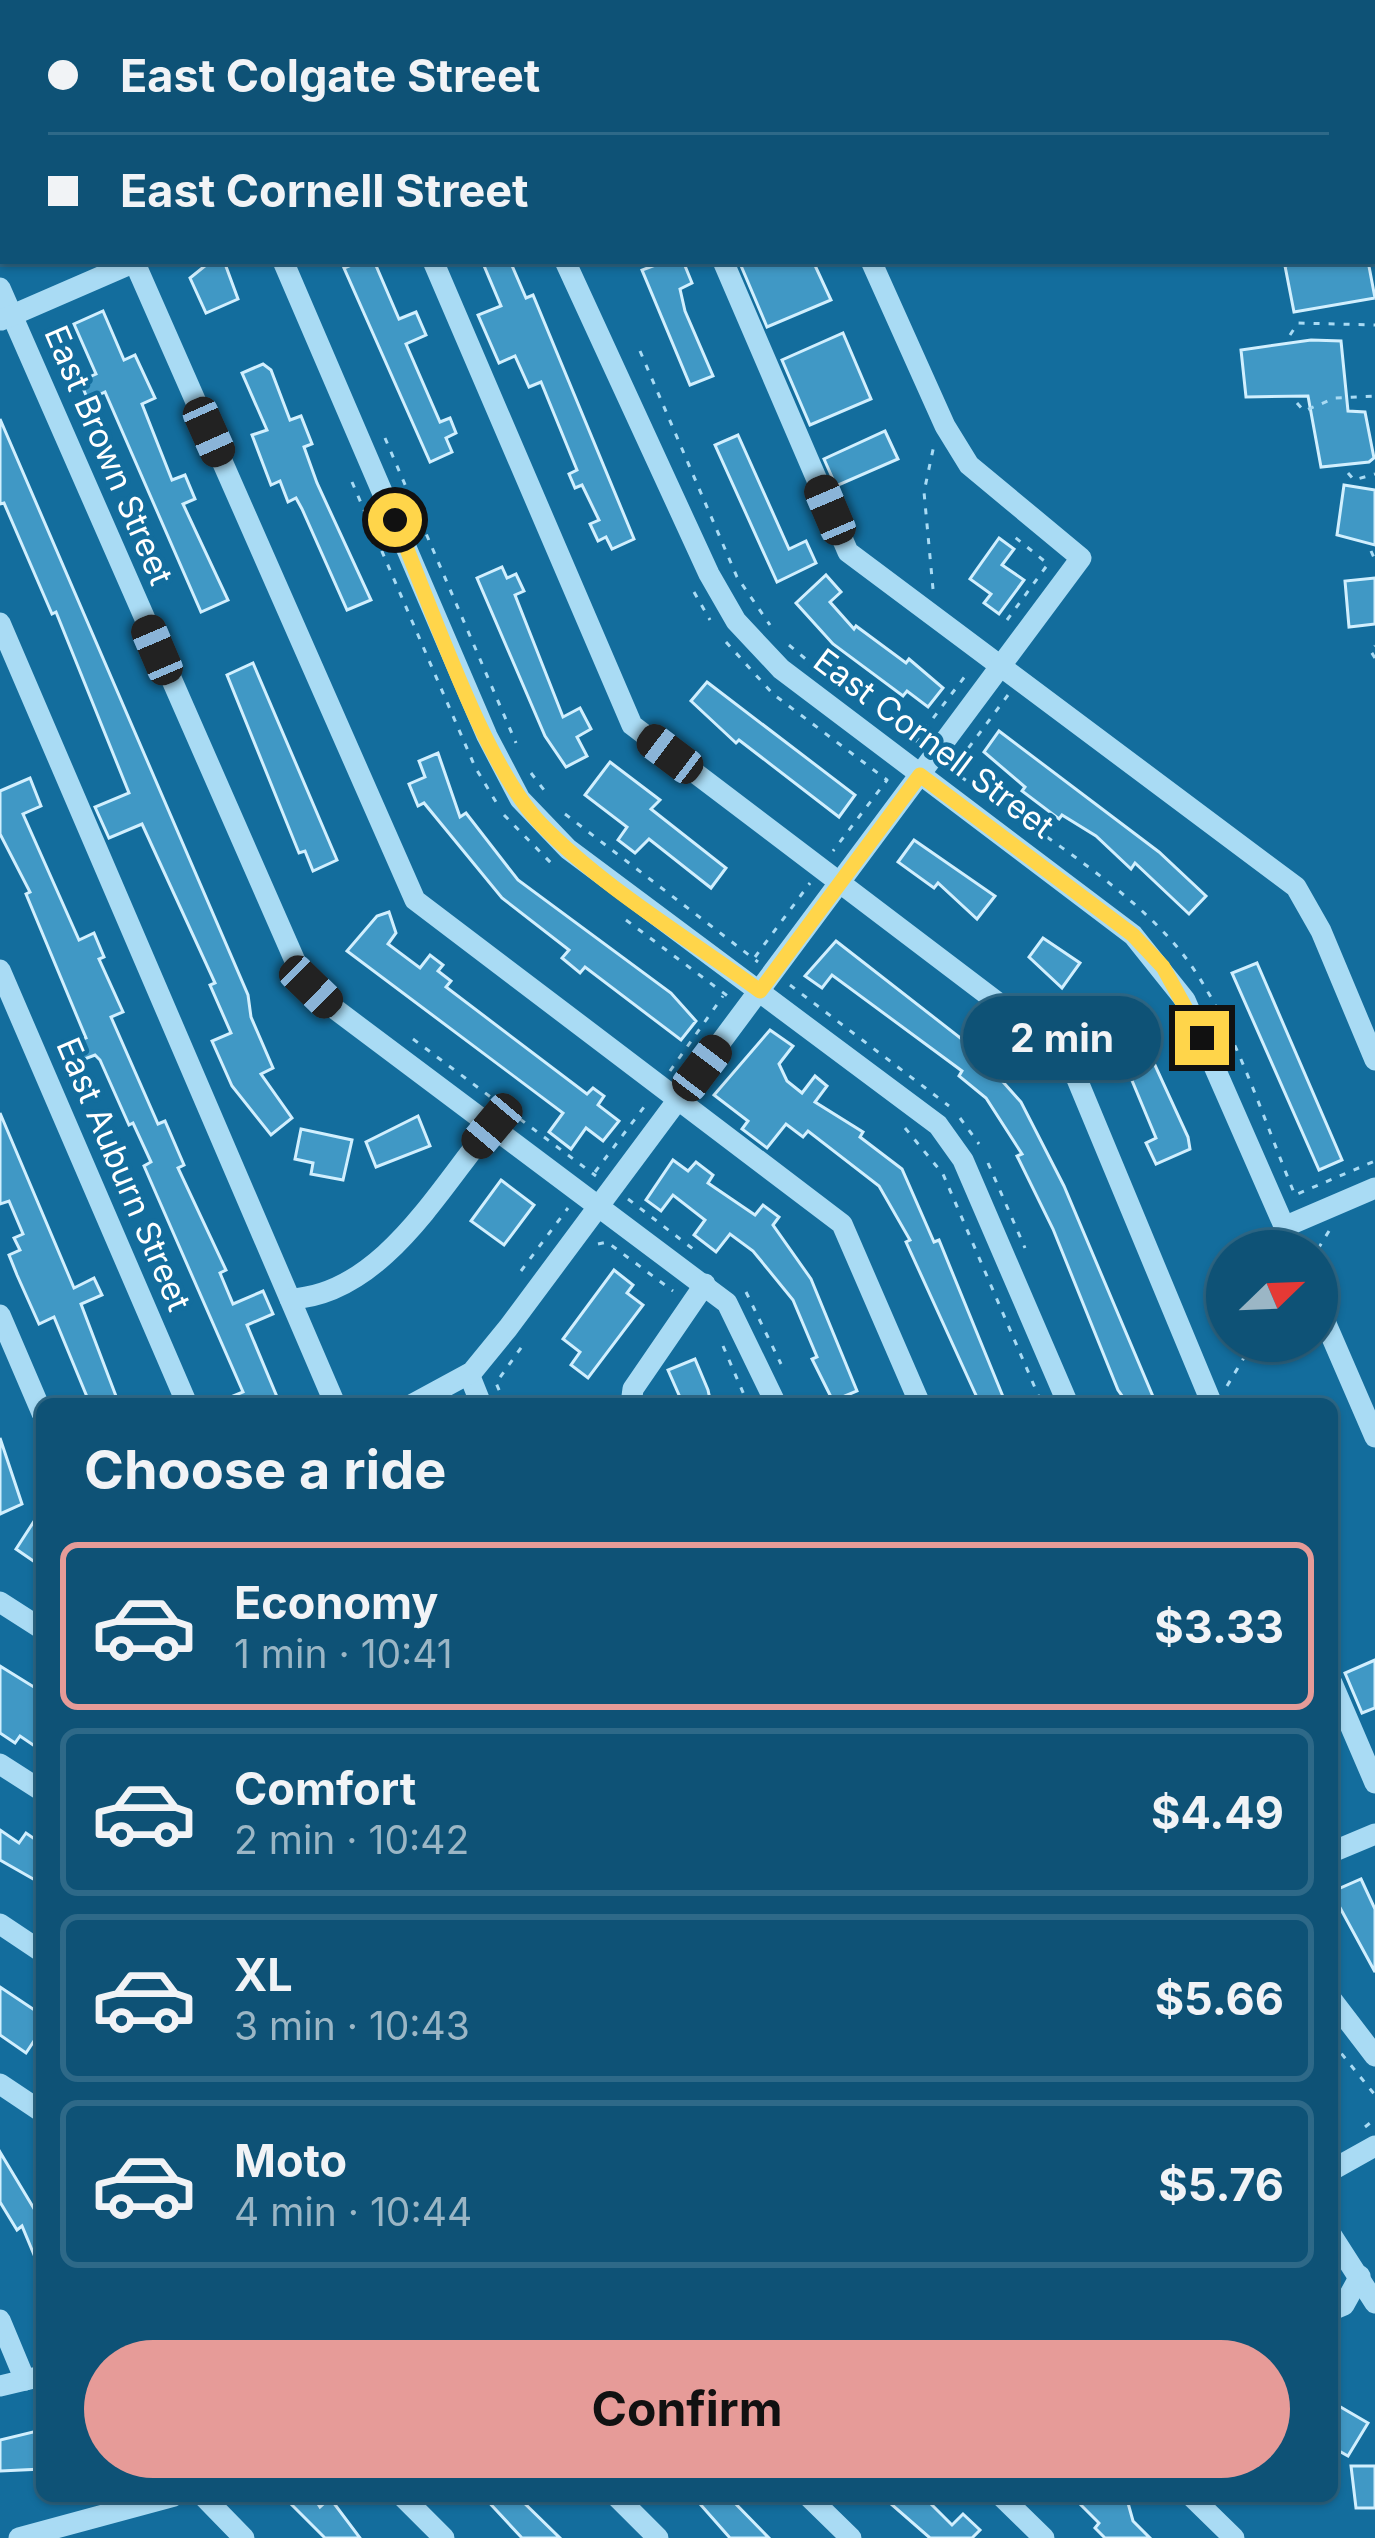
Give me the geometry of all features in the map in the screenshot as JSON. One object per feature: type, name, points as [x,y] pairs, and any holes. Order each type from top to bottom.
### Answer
[{"type":"street","points":[[6,317],[128,264]]},
{"type":"street","points":[[136,264],[415,900],[842,1224],[917,1398]]},
{"type":"street","points":[[285,264],[487,736],[520,799],[568,849],[906,1100],[953,1144],[1065,1398]]},
{"type":"street","points":[[434,264],[632,725],[1059,1049],[1074,1072],[1218,1398]]},
{"type":"street","name":"East Cornell Street","points":[[566,264],[709,574],[736,621],[781,669],[1133,935],[1163,967],[1185,1000],[1285,1230]]},
{"type":"street","points":[[724,264],[848,552],[1296,886],[1322,931],[1375,1060]]},
{"type":"street","points":[[424,1398],[469,1374],[572,1242],[590,1198],[679,1098],[920,775],[992,660],[1081,558],[995,492],[969,465],[945,426],[872,264]]},
{"type":"street","name":"East Brown Street","points":[[0,288],[6,317],[299,970],[331,1006],[705,1284],[740,1322],[773,1398]]},
{"type":"street","points":[[0,623],[332,1398]]},
{"type":"street","name":"East Auburn Street","points":[[0,970],[184,1398]]},
{"type":"street","points":[[290,1299],[331,1294],[369,1273],[492,1126]]},
{"type":"street","points":[[1284,1227],[1375,1188]]},
{"type":"street","points":[[632,1398],[633,1389],[705,1284]]},
{"type":"street","points":[[0,1315],[36,1399]]},
{"type":"street","points":[[1338,1332],[1375,1437]]},
{"type":"street","points":[[469,1374],[479,1398]]},
{"type":"street","points":[[0,1602],[36,1625]]},
{"type":"street","points":[[1338,1697],[1375,1783]]},
{"type":"street","points":[[0,1763],[36,1787]]},
{"type":"street","points":[[1338,1849],[1375,1834]]},
{"type":"street","points":[[0,1924],[36,1948]]},
{"type":"street","points":[[1338,2008],[1375,2056]]},
{"type":"street","points":[[0,2084],[36,2108]]},
{"type":"street","points":[[1338,2167],[1375,2146]]},
{"type":"street","points":[[1338,2245],[1375,2303]]},
{"type":"street","points":[[1338,2308],[1360,2276]]},
{"type":"street","points":[[0,2320],[33,2378],[0,2386]]},
{"type":"street","points":[[19,2538],[152,2502]]},
{"type":"street","points":[[209,2502],[244,2538]]},
{"type":"street","points":[[408,2502],[444,2538]]},
{"type":"street","points":[[622,2502],[658,2538]]},
{"type":"street","points":[[814,2502],[851,2538]]},
{"type":"street","points":[[1007,2502],[1044,2538]]},
{"type":"street","points":[[1197,2502],[1234,2538]]},
{"type":"path","points":[[1290,335],[1298,323],[1337,319],[1375,325]]},
{"type":"path","points":[[640,351],[737,577],[775,630]]},
{"type":"path","points":[[1297,403],[1304,411],[1335,398],[1375,396]]},
{"type":"path","points":[[1335,398],[1336,405]]},
{"type":"path","points":[[930,614],[931,546],[924,492],[929,454],[945,426]]},
{"type":"path","points":[[385,438],[450,590]]},
{"type":"path","points":[[1348,473],[1354,480],[1375,474]]},
{"type":"path","points":[[898,729],[915,742],[992,660],[1048,565],[1011,534]]},
{"type":"path","points":[[1371,550],[1375,560]]},
{"type":"path","points":[[786,643],[824,674]]},
{"type":"path","points":[[1375,646],[1370,650],[1375,658]]},
{"type":"path","points":[[754,958],[821,867]]},
{"type":"path","points":[[521,1271],[590,1198],[724,994]]},
{"type":"path","points":[[572,1242],[588,1257],[607,1242],[691,1305]]},
{"type":"path","points":[[716,1330],[745,1398]]},
{"type":"path","points":[[503,1398],[496,1383],[525,1342]]},
{"type":"path","points":[[1218,1398],[1241,1362]]},
{"type":"path","points":[[1338,2049],[1375,2095]]},
{"type":"building","points":[[207,264],[225,264],[238,299],[206,313],[190,278]]},
{"type":"building","points":[[375,264],[399,319],[416,312],[426,335],[406,344],[440,422],[450,418],[456,433],[446,438],[452,452],[430,462],[344,268]]},
{"type":"building","points":[[483,264],[511,264],[526,298],[533,295],[634,539],[612,549],[606,537],[598,541],[590,524],[599,520],[582,485],[575,488],[569,474],[577,470],[541,382],[529,387],[515,356],[499,363],[478,315],[501,306]]},
{"type":"building","points":[[658,264],[684,264],[692,283],[680,289],[685,311],[713,376],[690,385],[642,270]]},
{"type":"building","points":[[740,264],[814,264],[831,300],[767,327]]},
{"type":"building","points":[[1369,264],[1375,298],[1294,312],[1285,266]]},
{"type":"building","points":[[103,311],[124,360],[135,355],[155,398],[142,404],[172,480],[185,475],[195,499],[183,504],[228,600],[201,612],[105,392],[88,400],[80,381],[96,374],[74,324]]},
{"type":"building","points":[[843,333],[871,399],[810,425],[782,360]]},
{"type":"building","points":[[1311,340],[1341,341],[1348,411],[1365,412],[1374,458],[1369,462],[1321,467],[1308,396],[1246,397],[1241,350]]},
{"type":"building","points":[[263,364],[271,370],[290,420],[301,416],[312,444],[304,447],[317,483],[371,600],[347,610],[302,509],[296,498],[288,502],[280,481],[271,485],[252,435],[267,430],[242,373]]},
{"type":"building","points":[[0,419],[248,995],[251,1017],[273,1068],[261,1074],[292,1118],[271,1135],[232,1086],[212,1041],[231,1033],[210,985],[215,983],[142,824],[109,838],[95,807],[129,793],[56,612],[52,614],[4,503],[0,504]]},
{"type":"building","points":[[885,431],[898,459],[836,486],[824,459]]},
{"type":"building","points":[[738,435],[789,549],[806,541],[816,563],[777,582],[715,445]]},
{"type":"building","points":[[1344,485],[1375,490],[1375,545],[1337,535]]},
{"type":"building","points":[[999,538],[1014,549],[1002,565],[1024,580],[999,614],[984,603],[991,594],[970,579]]},
{"type":"building","points":[[502,567],[507,578],[516,574],[524,591],[515,595],[563,717],[580,708],[591,729],[577,737],[587,756],[566,767],[545,736],[477,578]]},
{"type":"building","points":[[826,575],[841,592],[830,602],[854,629],[856,626],[906,663],[909,659],[943,688],[928,707],[907,691],[903,696],[833,644],[796,603]]},
{"type":"building","points":[[1375,578],[1375,624],[1349,627],[1345,581]]},
{"type":"building","points":[[253,663],[337,860],[313,871],[305,851],[299,853],[227,675]]},
{"type":"building","points":[[707,682],[855,795],[839,817],[739,740],[736,743],[691,701]]},
{"type":"building","points":[[999,731],[1159,852],[1206,896],[1189,914],[1135,863],[1131,869],[1096,836],[1062,815],[1059,819],[1022,791],[1025,787],[984,752]]},
{"type":"building","points":[[438,753],[460,817],[466,813],[518,880],[671,993],[696,1021],[681,1040],[585,967],[580,973],[562,958],[569,950],[502,898],[424,803],[418,806],[409,784],[425,777],[419,761]]},
{"type":"building","points":[[610,762],[660,800],[651,809],[726,868],[711,888],[649,839],[635,853],[618,840],[627,827],[585,795]]},
{"type":"building","points":[[30,778],[41,806],[23,814],[79,940],[94,933],[104,957],[99,959],[123,1012],[111,1017],[158,1124],[165,1121],[184,1165],[178,1168],[226,1270],[220,1273],[233,1304],[263,1291],[273,1314],[247,1325],[277,1398],[228,1398],[243,1392],[144,1166],[151,1162],[100,1060],[95,1055],[82,1060],[75,1042],[86,1038],[26,894],[30,892],[0,834],[0,791]]},
{"type":"building","points":[[914,840],[995,896],[977,919],[938,883],[934,888],[898,862]]},
{"type":"building","points":[[389,912],[396,933],[388,944],[420,968],[430,955],[443,965],[438,971],[451,981],[446,987],[587,1094],[593,1088],[604,1096],[598,1105],[619,1121],[603,1141],[586,1128],[571,1149],[549,1132],[563,1113],[347,951],[377,916]]},
{"type":"building","points":[[1043,938],[1080,963],[1062,988],[1029,957]]},
{"type":"building","points":[[836,941],[972,1047],[1021,1102],[1064,1186],[1154,1398],[1124,1398],[1118,1390],[1053,1229],[1017,1156],[1022,1154],[986,1098],[959,1076],[962,1071],[832,975],[822,988],[805,976]]},
{"type":"building","points":[[1257,963],[1342,1160],[1319,1170],[1232,973]]},
{"type":"building","points":[[1131,1013],[1190,1149],[1156,1164],[1146,1143],[1156,1138],[1108,1023]]},
{"type":"building","points":[[770,1030],[793,1046],[779,1064],[787,1081],[802,1093],[815,1076],[827,1086],[815,1102],[863,1132],[860,1137],[902,1169],[934,1242],[939,1240],[1004,1398],[977,1398],[906,1242],[910,1240],[879,1186],[808,1131],[803,1137],[786,1124],[767,1148],[742,1129],[748,1121],[714,1095]]},
{"type":"building","points":[[0,1113],[74,1288],[94,1278],[102,1295],[81,1304],[117,1398],[88,1398],[54,1317],[39,1324],[9,1255],[20,1250],[14,1238],[23,1234],[9,1201],[0,1204]]},
{"type":"building","points":[[418,1116],[430,1146],[376,1167],[366,1142]]},
{"type":"building","points":[[301,1129],[352,1140],[343,1180],[311,1174],[313,1163],[295,1159]]},
{"type":"building","points":[[673,1160],[688,1171],[696,1162],[713,1175],[708,1183],[755,1215],[763,1205],[779,1217],[773,1225],[811,1279],[857,1391],[832,1398],[812,1359],[817,1357],[793,1300],[753,1251],[730,1234],[716,1252],[694,1235],[705,1220],[673,1195],[661,1211],[646,1200]]},
{"type":"building","points":[[501,1180],[534,1205],[504,1245],[471,1221]]},
{"type":"building","points":[[614,1270],[633,1285],[627,1293],[643,1305],[588,1378],[571,1365],[580,1352],[563,1339]]},
{"type":"building","points":[[695,1359],[710,1398],[680,1398],[668,1370]]},
{"type":"building","points":[[0,1438],[22,1504],[0,1514]]},
{"type":"building","points":[[36,1518],[36,1563],[16,1549]]},
{"type":"building","points":[[1375,1660],[1375,1708],[1362,1713],[1345,1673]]},
{"type":"building","points":[[0,1666],[36,1688],[36,1747],[20,1736],[15,1743],[0,1733]]},
{"type":"building","points":[[0,1830],[19,1843],[26,1833],[36,1840],[36,1881],[0,1860]]},
{"type":"building","points":[[1361,1879],[1375,1909],[1375,1972],[1338,1904],[1338,1889]]},
{"type":"building","points":[[0,1987],[36,2011],[36,2038],[26,2053],[0,2035]]},
{"type":"building","points":[[0,2152],[36,2212],[36,2260],[22,2226],[17,2230],[0,2202]]},
{"type":"building","points":[[1338,2406],[1368,2423],[1348,2456],[1338,2450]]},
{"type":"building","points":[[36,2431],[36,2469],[0,2471],[0,2440]]},
{"type":"building","points":[[1351,2466],[1375,2466],[1375,2508],[1356,2508]]},
{"type":"building","points":[[289,2502],[317,2502],[320,2507],[333,2502],[360,2538],[325,2538]]},
{"type":"building","points":[[489,2502],[523,2502],[560,2538],[522,2538]]},
{"type":"building","points":[[698,2502],[734,2502],[769,2538],[730,2538]]},
{"type":"building","points":[[929,2502],[952,2525],[963,2514],[980,2530],[972,2538],[930,2538],[891,2504]]},
{"type":"building","points":[[1078,2502],[1128,2503],[1133,2521],[1150,2538],[1105,2538],[1095,2528],[1099,2523]]},
{"type":"route","points":[[395,520],[487,736],[520,799],[568,849],[760,991],[920,775],[1133,935],[1163,967],[1202,1038]]}]
